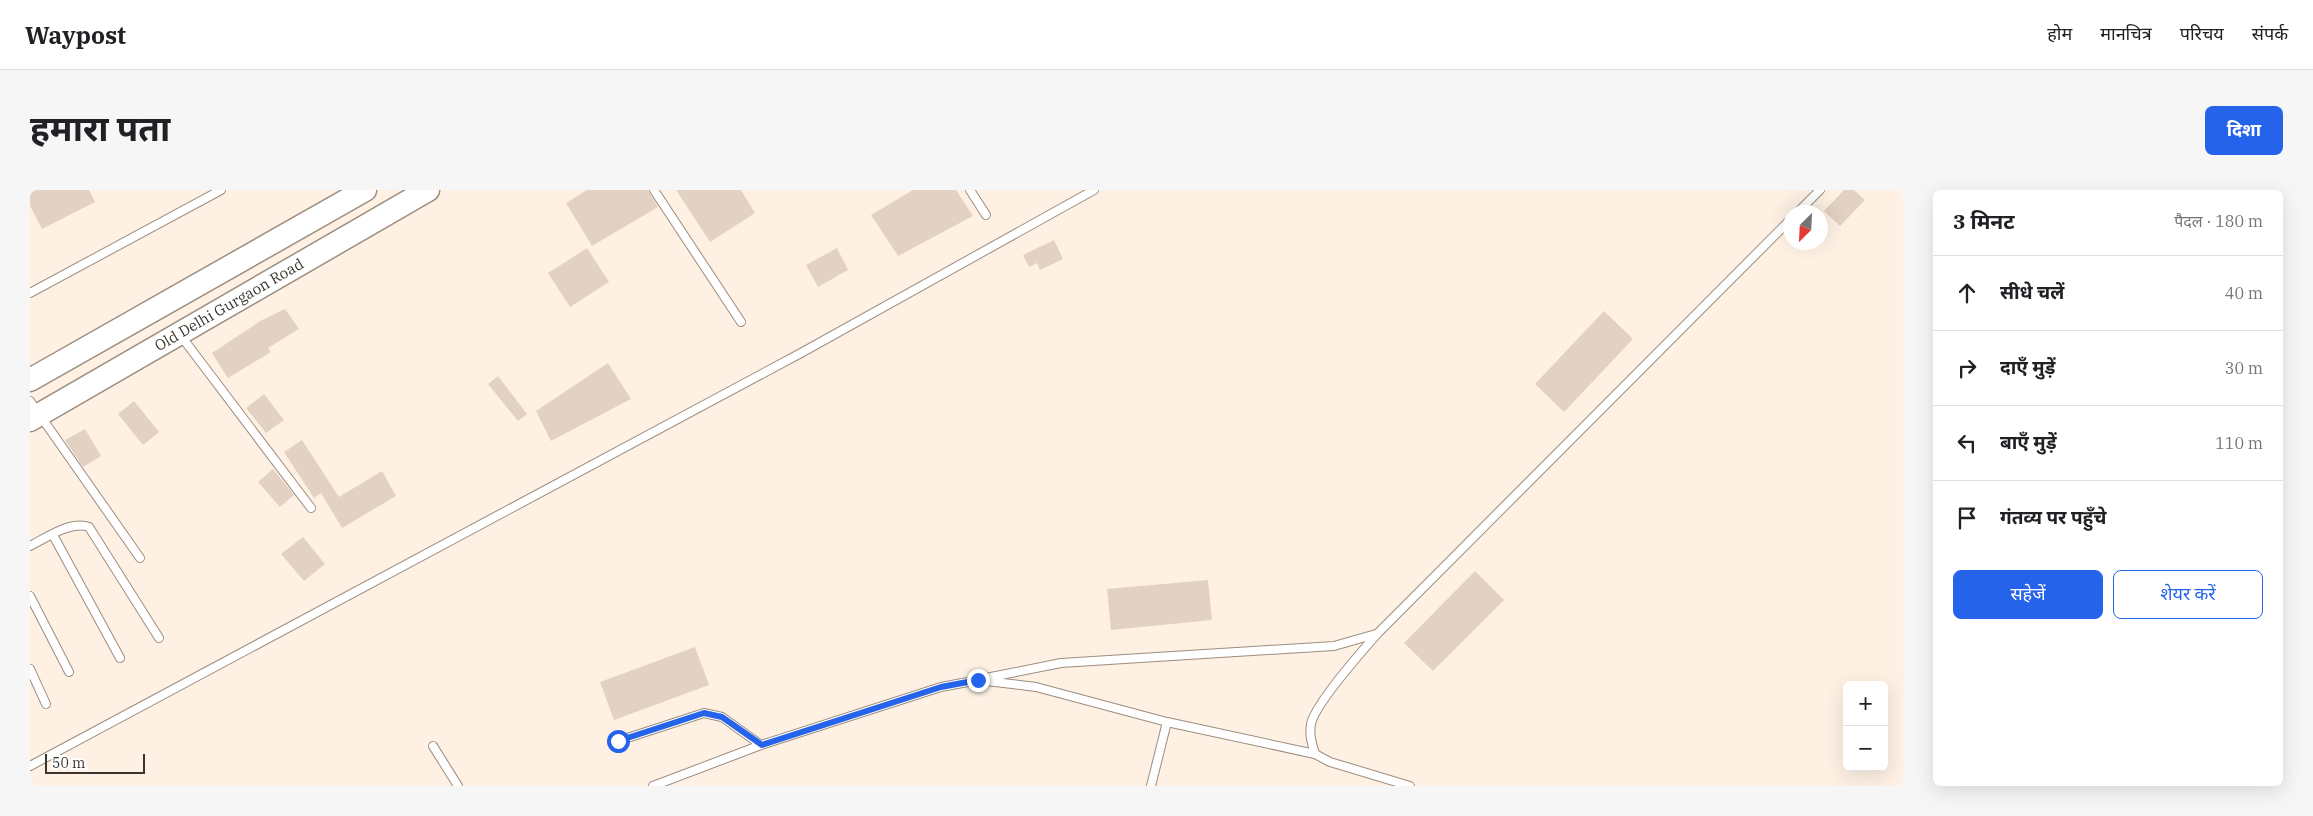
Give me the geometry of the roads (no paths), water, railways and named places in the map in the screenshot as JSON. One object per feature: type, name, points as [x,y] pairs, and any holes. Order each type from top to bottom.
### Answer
[{"type":"main road","name":"Old Delhi Gurgaon Road","points":[[30,380],[364,190]]},
{"type":"main road","name":"Old Delhi Gurgaon Road","points":[[33,412],[178,333],[428,190]]},
{"type":"lane","points":[[30,293],[221,190]]},
{"type":"lane","points":[[654,190],[741,322]]},
{"type":"lane","points":[[970,190],[986,214]]},
{"type":"lane","points":[[30,766],[792,358],[1094,190]]},
{"type":"lane","points":[[1805,205],[1820,190]]},
{"type":"lane","points":[[1315,754],[1310,739],[1311,723],[1319,706],[1378,633],[1783,227]]},
{"type":"lane","points":[[178,333],[311,508]]},
{"type":"lane","points":[[33,412],[140,558]]},
{"type":"lane","points":[[30,546],[80,525],[89,527],[159,638]]},
{"type":"lane","points":[[53,535],[120,658]]},
{"type":"lane","points":[[30,596],[69,672]]},
{"type":"lane","points":[[653,786],[762,745],[941,687],[1061,664],[1334,646],[1363,640],[1378,633]]},
{"type":"lane","points":[[30,669],[46,704]]},
{"type":"lane","points":[[978,680],[1036,687],[1166,722],[1315,754],[1330,762],[1410,786]]},
{"type":"lane","points":[[618,741],[704,713],[722,717],[762,745]]},
{"type":"lane","points":[[1151,786],[1166,722]]},
{"type":"lane","points":[[433,746],[458,786]]}]
